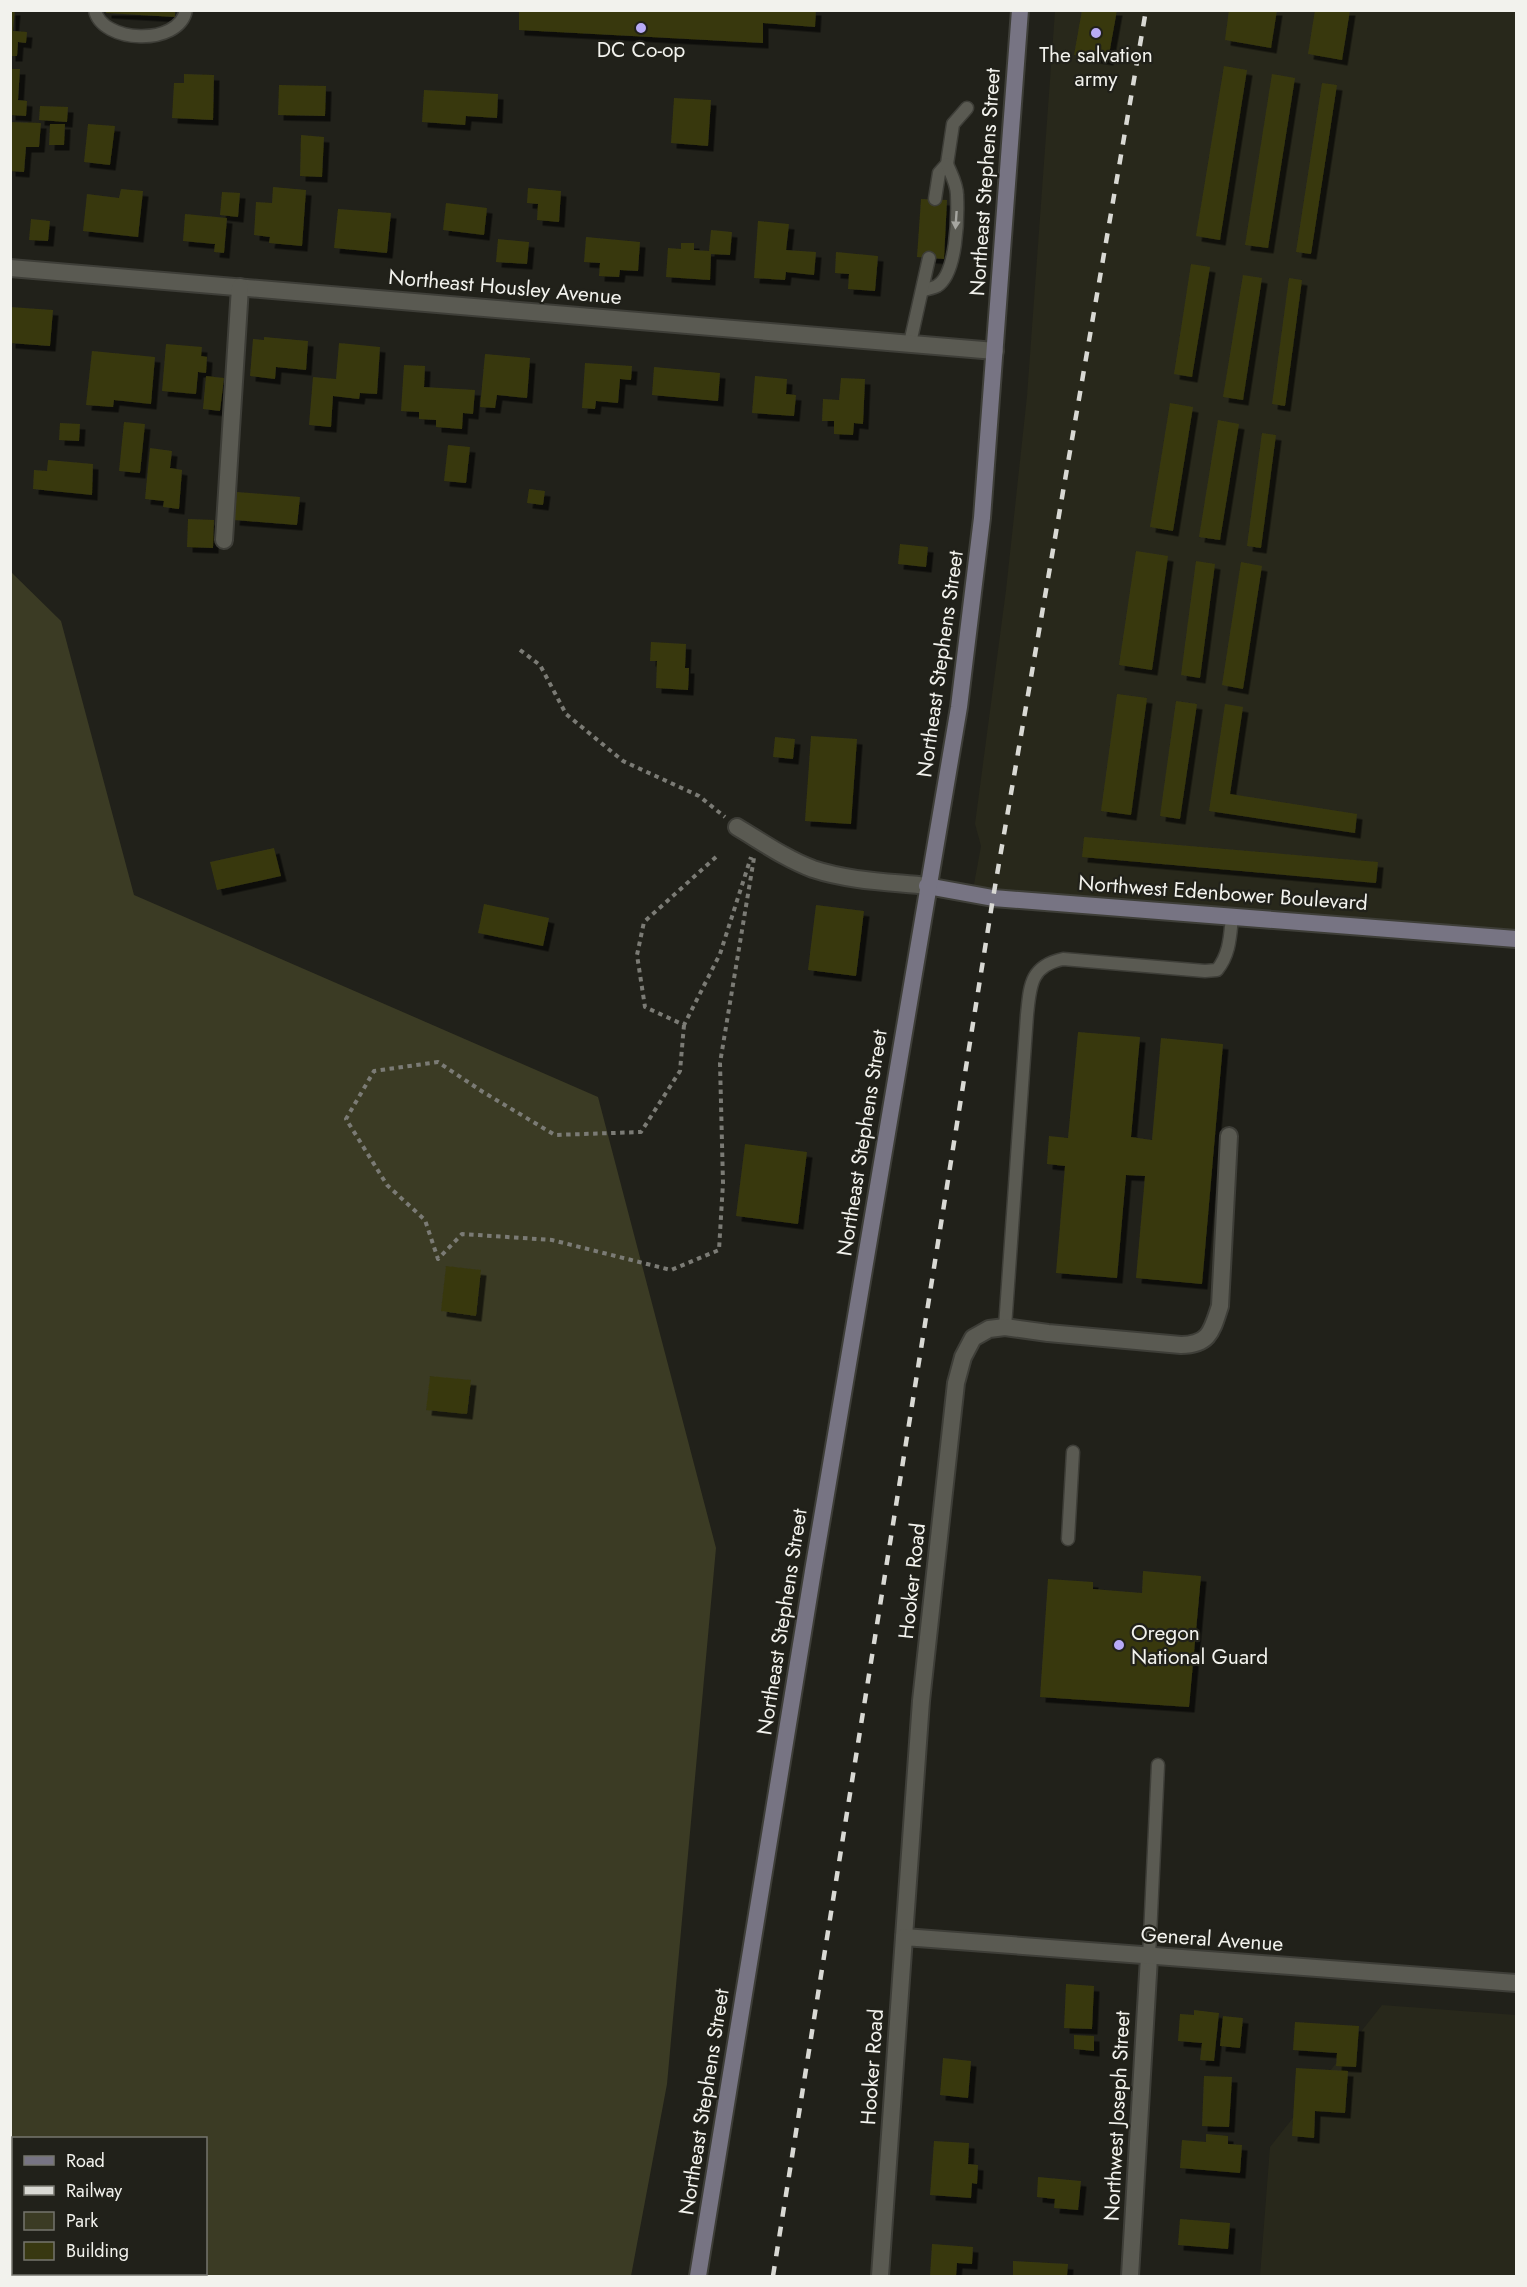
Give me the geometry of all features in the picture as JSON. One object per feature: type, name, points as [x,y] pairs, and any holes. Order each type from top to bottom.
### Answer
[{"type":"main road","name":"Northeast Stephens Street","points":[[698,2277],[813,1571],[960,695],[982,518],[1020,10]]},
{"type":"main road","name":"Northwest Edenbower Boulevard","points":[[927,886],[993,898],[1516,939]]},
{"type":"street","name":"Northeast Housley Avenue","points":[[10,268],[995,351]]},
{"type":"street","points":[[225,540],[240,287]]},
{"type":"street","points":[[737,826],[789,859],[815,870],[927,886]]},
{"type":"street","name":"Hooker Road","points":[[880,2277],[921,1701],[956,1383],[963,1357],[973,1338],[989,1329],[1005,1327],[1048,1334],[1181,1345],[1196,1345],[1206,1338],[1220,1306],[1229,1136]]},
{"type":"street","name":"General Avenue","points":[[904,1937],[1516,1983]]},
{"type":"street","name":"Northwest Joseph Street","points":[[1130,2277],[1149,1957]]},
{"type":"lane","points":[[95,10],[103,26],[118,32],[149,36],[171,30],[185,16],[186,10]]},
{"type":"lane","points":[[924,290],[938,285],[948,273],[953,261],[957,195],[947,164],[953,124],[967,108]]},
{"type":"lane","points":[[935,199],[939,173],[947,164]]},
{"type":"lane","points":[[910,343],[924,290],[929,258]]},
{"type":"lane","points":[[1005,1327],[1027,1015],[1033,978],[1039,969],[1049,962],[1063,959],[1217,970],[1225,961],[1228,952],[1232,917]]},
{"type":"lane","points":[[1068,1539],[1073,1452]]},
{"type":"lane","points":[[1149,1957],[1158,1765]]},
{"type":"path","points":[[520,650],[540,664],[566,714],[622,761],[699,796],[737,826]]},
{"type":"path","points":[[757,839],[720,1063],[723,1183],[719,1250],[670,1270],[552,1240],[462,1234],[438,1259],[425,1220],[387,1185],[346,1119],[374,1071],[438,1062],[555,1135],[641,1132],[680,1071],[684,1025],[720,954],[757,839]]},
{"type":"path","points":[[684,1025],[645,1007],[637,955],[644,922],[716,857]]},
{"type":"shaded area","points":[[1055,11],[1516,11],[1516,934],[972,895],[981,846],[975,824],[1006,590],[1027,396]]},
{"type":"shaded area","points":[[1382,2005],[1516,2015],[1516,2276],[1260,2276],[1270,2147]]},
{"type":"green space","points":[[10,571],[61,621],[134,895],[598,1097],[716,1548],[667,2084],[631,2276],[11,2276]]},
{"type":"building","points":[[10,10],[15,10],[13,31],[27,32],[26,43],[18,42],[17,56],[10,56]]},
{"type":"building","points":[[106,10],[175,10],[175,17],[106,13]]},
{"type":"building","name":"DC Co-op","points":[[519,10],[816,10],[815,27],[763,23],[763,43],[519,30]]},
{"type":"building","name":"The salvation army","points":[[1082,10],[1117,10],[1108,60],[1074,55]]},
{"type":"building","points":[[1229,10],[1277,10],[1271,48],[1225,40]]},
{"type":"building","points":[[1315,10],[1350,10],[1342,60],[1308,54]]},
{"type":"building","points":[[1224,66],[1247,70],[1220,240],[1196,236]]},
{"type":"building","points":[[10,69],[20,69],[18,100],[27,101],[26,116],[10,115]]},
{"type":"building","points":[[184,74],[214,75],[213,120],[172,118],[174,83],[184,83]]},
{"type":"building","points":[[1272,74],[1295,78],[1268,248],[1245,245]]},
{"type":"building","points":[[1322,83],[1337,85],[1311,254],[1296,252]]},
{"type":"building","points":[[279,85],[326,86],[325,116],[278,115]]},
{"type":"building","points":[[424,90],[498,94],[497,118],[466,116],[465,125],[422,122]]},
{"type":"building","points":[[674,98],[711,100],[708,146],[671,143]]},
{"type":"building","points":[[40,106],[68,107],[67,122],[39,120]]},
{"type":"building","points":[[10,122],[41,123],[39,147],[26,147],[24,172],[10,171]]},
{"type":"building","points":[[50,124],[65,124],[64,145],[49,145]]},
{"type":"building","points":[[88,124],[115,126],[110,165],[84,162]]},
{"type":"building","points":[[301,135],[324,137],[322,177],[300,176]]},
{"type":"building","points":[[273,187],[306,190],[302,246],[269,243],[270,237],[254,235],[256,202],[272,203]]},
{"type":"building","points":[[528,188],[561,191],[559,222],[537,220],[538,204],[527,203]]},
{"type":"building","points":[[121,189],[143,191],[138,237],[83,231],[87,194],[119,198]]},
{"type":"building","points":[[222,192],[240,193],[238,217],[220,215]]},
{"type":"building","points":[[921,199],[947,200],[944,259],[917,257]]},
{"type":"building","points":[[446,203],[487,208],[484,235],[443,230]]},
{"type":"building","points":[[338,209],[391,213],[387,253],[334,248]]},
{"type":"building","points":[[185,214],[227,218],[224,253],[214,252],[215,244],[183,241]]},
{"type":"building","points":[[31,219],[50,221],[48,241],[29,240]]},
{"type":"building","points":[[758,221],[789,224],[786,250],[816,252],[814,275],[786,272],[785,280],[754,278]]},
{"type":"building","points":[[711,230],[732,232],[730,255],[711,254],[710,280],[666,277],[668,248],[681,249],[681,243],[694,243],[694,250],[709,251]]},
{"type":"building","points":[[586,237],[640,242],[638,271],[620,270],[619,277],[599,276],[600,263],[584,262]]},
{"type":"building","points":[[498,239],[529,242],[527,264],[496,262]]},
{"type":"building","points":[[836,252],[878,256],[875,291],[848,289],[849,274],[835,273]]},
{"type":"building","points":[[1191,264],[1210,267],[1192,377],[1174,374]]},
{"type":"building","points":[[1243,275],[1262,278],[1243,400],[1223,397]]},
{"type":"building","points":[[1289,278],[1302,280],[1285,406],[1272,404]]},
{"type":"building","points":[[10,307],[53,310],[50,346],[10,343]]},
{"type":"building","points":[[264,337],[308,341],[306,370],[276,367],[275,379],[250,376],[253,339],[264,340]]},
{"type":"building","points":[[339,343],[380,347],[377,394],[360,393],[359,399],[333,396],[331,427],[309,425],[313,377],[336,379]]},
{"type":"building","points":[[166,344],[202,347],[201,356],[207,357],[206,373],[198,372],[196,394],[162,391]]},
{"type":"building","points":[[92,351],[155,357],[151,404],[114,400],[113,407],[86,405]]},
{"type":"building","points":[[485,354],[530,358],[527,398],[497,395],[495,408],[480,407]]},
{"type":"building","points":[[585,363],[632,366],[631,380],[620,379],[618,403],[596,401],[595,409],[582,408]]},
{"type":"building","points":[[404,365],[425,366],[424,387],[475,390],[473,414],[463,413],[462,429],[436,427],[436,420],[419,419],[419,412],[401,411]]},
{"type":"building","points":[[654,367],[720,373],[718,401],[652,395]]},
{"type":"building","points":[[206,376],[224,378],[220,411],[203,409]]},
{"type":"building","points":[[755,376],[787,379],[786,394],[796,395],[794,416],[752,413]]},
{"type":"building","points":[[841,378],[865,379],[863,424],[854,423],[853,435],[834,434],[834,421],[822,421],[823,399],[839,400]]},
{"type":"building","points":[[1170,403],[1193,407],[1173,531],[1150,527]]},
{"type":"building","points":[[1218,420],[1239,424],[1220,540],[1199,537]]},
{"type":"building","points":[[124,422],[145,424],[140,473],[119,471]]},
{"type":"building","points":[[60,423],[80,424],[79,441],[59,440]]},
{"type":"building","points":[[1262,433],[1276,435],[1261,548],[1247,546]]},
{"type":"building","points":[[448,445],[470,447],[466,483],[444,481]]},
{"type":"building","points":[[150,448],[172,451],[170,468],[182,470],[179,509],[163,507],[164,501],[145,499]]},
{"type":"building","points":[[48,460],[93,464],[92,495],[33,489],[34,470],[47,471]]},
{"type":"building","points":[[529,489],[545,491],[543,505],[527,503]]},
{"type":"building","points":[[237,492],[300,497],[297,525],[234,520]]},
{"type":"building","points":[[188,519],[214,520],[213,548],[187,547]]},
{"type":"building","points":[[900,544],[928,547],[926,567],[898,564]]},
{"type":"building","points":[[1136,551],[1168,556],[1152,670],[1119,665]]},
{"type":"building","points":[[1196,561],[1215,564],[1200,678],[1181,675]]},
{"type":"building","points":[[1241,562],[1262,566],[1243,689],[1222,685]]},
{"type":"building","points":[[651,642],[686,644],[685,668],[689,668],[688,690],[656,688],[657,661],[650,661]]},
{"type":"building","points":[[1117,694],[1147,698],[1131,815],[1101,811]]},
{"type":"building","points":[[1176,701],[1197,704],[1180,819],[1160,816]]},
{"type":"building","points":[[1225,704],[1243,707],[1230,794],[1357,814],[1355,833],[1209,811]]},
{"type":"building","points":[[811,736],[857,739],[851,824],[805,821]]},
{"type":"building","points":[[775,737],[795,739],[793,759],[773,757]]},
{"type":"building","points":[[1084,837],[1378,862],[1376,883],[1082,857]]},
{"type":"building","points":[[274,848],[281,876],[217,890],[210,862]]},
{"type":"building","points":[[484,904],[549,918],[543,946],[478,933]]},
{"type":"building","points":[[816,905],[864,911],[856,976],[808,970]]},
{"type":"building","points":[[1078,1032],[1140,1037],[1131,1137],[1152,1140],[1161,1038],[1223,1044],[1202,1284],[1136,1278],[1145,1176],[1126,1175],[1117,1278],[1056,1273],[1065,1166],[1047,1164],[1049,1136],[1068,1138]]},
{"type":"building","points":[[745,1144],[807,1152],[798,1224],[736,1216]]},
{"type":"building","points":[[446,1266],[481,1270],[476,1316],[441,1311]]},
{"type":"building","points":[[430,1376],[471,1380],[467,1414],[426,1410]]},
{"type":"building","name":"Oregon National Guard","points":[[1143,1571],[1201,1576],[1189,1707],[1040,1697],[1048,1579],[1093,1582],[1093,1589],[1142,1593]]},
{"type":"building","points":[[1066,1984],[1094,1986],[1092,2029],[1064,2028]]},
{"type":"building","points":[[1194,2010],[1219,2013],[1214,2061],[1200,2060],[1202,2043],[1178,2041],[1180,2014],[1194,2015]]},
{"type":"building","points":[[1223,2016],[1243,2018],[1240,2048],[1220,2046]]},
{"type":"building","points":[[1295,2022],[1359,2026],[1356,2067],[1336,2066],[1337,2053],[1293,2050]]},
{"type":"building","points":[[1074,2035],[1094,2036],[1094,2051],[1074,2049]]},
{"type":"building","points":[[943,2058],[971,2061],[968,2098],[940,2095]]},
{"type":"building","points":[[1296,2068],[1348,2071],[1345,2113],[1315,2111],[1314,2138],[1292,2136]]},
{"type":"building","points":[[1204,2076],[1232,2077],[1229,2127],[1202,2126]]},
{"type":"building","points":[[1206,2134],[1228,2136],[1228,2144],[1242,2145],[1240,2173],[1180,2168],[1182,2140],[1206,2142]]},
{"type":"building","points":[[934,2141],[969,2143],[968,2164],[978,2165],[977,2184],[972,2183],[971,2198],[930,2195]]},
{"type":"building","points":[[1038,2177],[1081,2181],[1078,2210],[1054,2208],[1055,2199],[1037,2197]]},
{"type":"building","points":[[1180,2219],[1230,2223],[1228,2249],[1178,2245]]},
{"type":"building","points":[[932,2244],[973,2247],[972,2264],[957,2263],[956,2276],[930,2276]]},
{"type":"building","points":[[1013,2261],[1068,2264],[1067,2276],[1013,2276]]},
{"type":"railway","points":[[773,2276],[993,898],[1146,10]]},
{"type":"place","name":"DC Co-op","points":[[641,28]]},
{"type":"place","name":"The salvation army","points":[[1096,33]]},
{"type":"place","name":"Oregon National Guard","points":[[1119,1645]]}]
